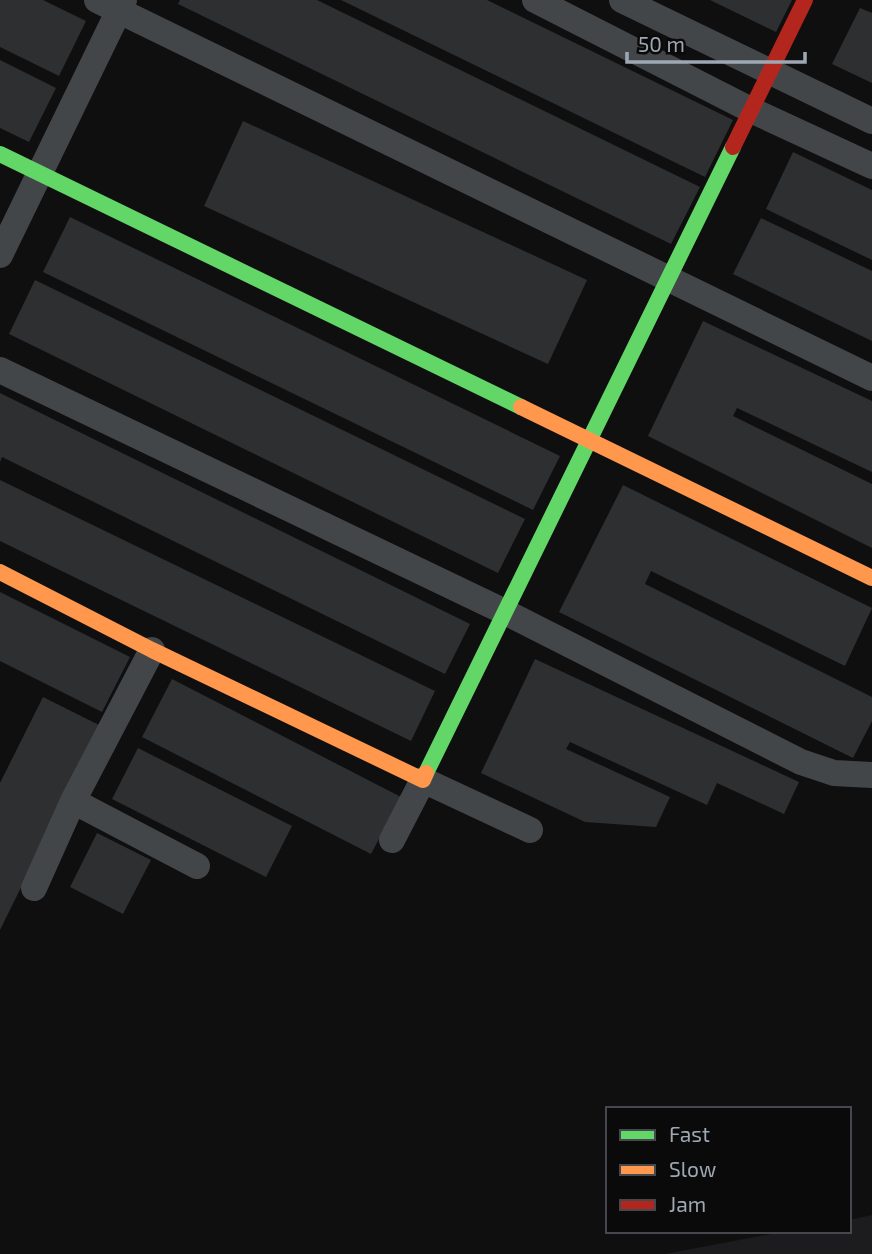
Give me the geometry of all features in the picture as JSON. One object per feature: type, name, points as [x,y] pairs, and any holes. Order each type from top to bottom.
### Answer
[{"type":"street","points":[[536,0],[751,110],[872,166]]},
{"type":"street","points":[[622,0],[872,121]]},
{"type":"street","points":[[392,840],[805,0]]},
{"type":"street","points":[[0,255],[40,174],[113,4],[872,378]]},
{"type":"street","points":[[0,155],[872,578]]},
{"type":"street","points":[[0,370],[505,612],[801,762],[834,772],[872,775]]},
{"type":"street","points":[[0,572],[152,650],[530,830]]},
{"type":"street","points":[[34,888],[73,801],[152,650]]},
{"type":"street","points":[[73,801],[197,866]]},
{"type":"shaded area","points":[[872,1215],[872,1254],[665,1254],[776,1233],[851,1233],[851,1220]]},
{"type":"building","points":[[0,0],[43,0],[86,21],[59,76],[0,47]]},
{"type":"building","points":[[180,0],[317,0],[700,187],[671,244],[178,4]]},
{"type":"building","points":[[341,0],[487,0],[733,120],[705,177]]},
{"type":"building","points":[[710,0],[792,0],[776,32]]},
{"type":"building","points":[[860,8],[872,13],[872,83],[832,64]]},
{"type":"building","points":[[0,60],[56,88],[29,142],[0,128]]},
{"type":"building","points":[[243,121],[587,280],[548,364],[204,206]]},
{"type":"building","points":[[793,152],[872,190],[872,260],[766,209]]},
{"type":"building","points":[[70,217],[560,456],[533,510],[43,272]]},
{"type":"building","points":[[761,218],[872,271],[872,341],[733,274]]},
{"type":"building","points":[[35,280],[525,519],[498,573],[9,334]]},
{"type":"building","points":[[703,321],[872,401],[872,472],[737,408],[733,416],[872,484],[872,548],[648,436]]},
{"type":"building","points":[[0,393],[470,624],[445,674],[2,457],[0,462]]},
{"type":"building","points":[[0,480],[435,691],[411,741],[0,541]]},
{"type":"building","points":[[623,485],[872,608],[845,666],[651,571],[645,584],[872,697],[872,721],[853,758],[559,612]]},
{"type":"building","points":[[0,592],[130,657],[102,712],[0,661]]},
{"type":"building","points":[[535,659],[799,782],[784,814],[717,783],[707,805],[570,742],[566,749],[670,797],[656,827],[585,822],[481,773]]},
{"type":"building","points":[[172,679],[401,797],[371,854],[142,737]]},
{"type":"building","points":[[43,697],[101,726],[0,930],[0,783]]},
{"type":"building","points":[[138,748],[292,826],[266,877],[112,799]]},
{"type":"building","points":[[97,833],[151,860],[123,914],[70,887]]},
{"type":"traffic: fast","points":[[426,773],[733,147]]},
{"type":"traffic: fast","points":[[0,154],[521,407]]},
{"type":"traffic: slow","points":[[521,407],[872,578]]},
{"type":"traffic: slow","points":[[0,572],[152,650],[423,780],[426,773]]},
{"type":"traffic: jam","points":[[733,147],[805,0]]}]
